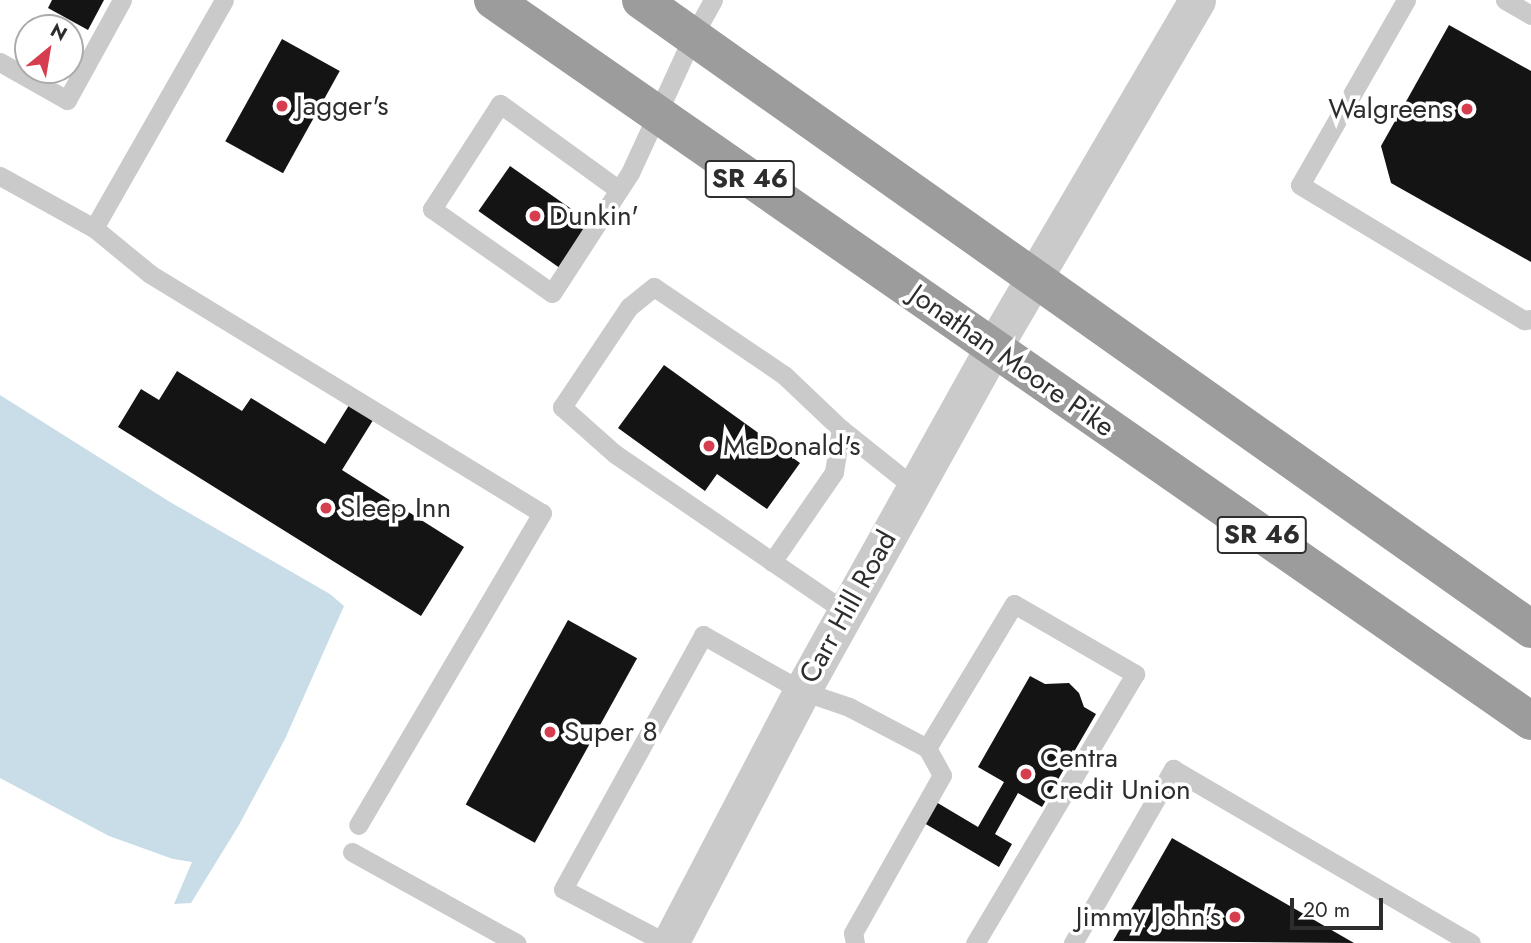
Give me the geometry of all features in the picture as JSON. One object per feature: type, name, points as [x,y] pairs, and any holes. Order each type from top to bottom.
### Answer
[{"type":"highway","name":"Jonathan Moore Pike","points":[[493,0],[1531,721]]},
{"type":"highway","name":"SR 46","points":[[641,0],[1531,629]]},
{"type":"street","name":"Carr Hill Road","points":[[678,940],[802,691],[993,348],[1196,0]]},
{"type":"lane","points":[[0,62],[67,100],[122,0]]},
{"type":"lane","points":[[94,228],[224,0]]},
{"type":"lane","points":[[619,190],[500,104],[432,209],[552,293],[619,190],[630,173],[693,36],[713,0]]},
{"type":"lane","points":[[1406,0],[1300,185],[1524,320],[1531,319]]},
{"type":"lane","points":[[1505,0],[1531,15]]},
{"type":"lane","points":[[0,176],[94,228],[150,274],[542,513],[358,825]]},
{"type":"lane","points":[[846,612],[615,454],[562,407],[629,307],[654,287],[784,375],[841,429],[915,488]]},
{"type":"lane","points":[[772,562],[834,472],[841,429]]},
{"type":"lane","points":[[927,748],[1014,604],[1135,674],[975,943]]},
{"type":"lane","points":[[678,940],[563,889],[703,635],[802,691],[849,707],[927,748],[942,775],[853,933],[855,943]]},
{"type":"lane","points":[[1073,943],[1173,769],[1467,942]]},
{"type":"lane","points":[[352,852],[516,943]]},
{"type":"water","points":[[0,395],[170,502],[330,594],[344,606],[285,739],[239,825],[191,903],[174,904],[192,862],[173,859],[109,836],[0,778]]},
{"type":"building","points":[[52,0],[104,0],[88,30],[84,28],[84,14],[59,14],[48,8]]},
{"type":"building","name":"Walgreens","points":[[1449,25],[1531,71],[1531,262],[1391,183],[1381,146]]},
{"type":"building","name":"Jagger's","points":[[282,39],[340,71],[283,173],[225,141]]},
{"type":"building","name":"Dunkin'","points":[[510,166],[590,222],[559,267],[478,211]]},
{"type":"building","name":"McDonald's","points":[[664,365],[800,463],[767,509],[717,474],[705,491],[618,428]]},
{"type":"building","name":"Sleep Inn","points":[[177,371],[242,411],[251,398],[325,444],[351,402],[375,417],[342,470],[464,547],[421,616],[118,427],[141,389],[159,400]]},
{"type":"building","name":"Super 8","points":[[568,620],[637,658],[535,843],[466,805]]},
{"type":"building","name":"Centra Credit Union","points":[[1030,676],[1045,684],[1069,683],[1079,693],[1084,707],[1096,714],[1042,807],[1018,793],[995,834],[1012,844],[999,867],[924,823],[936,802],[978,827],[1004,782],[978,767]]},
{"type":"building","points":[[1172,838],[1354,943],[1113,941]]},
{"type":"place","name":"Jagger's","points":[[282,106]]},
{"type":"place","name":"Walgreens","points":[[1467,109]]},
{"type":"place","name":"Dunkin'","points":[[535,216]]},
{"type":"place","name":"McDonald's","points":[[709,446]]},
{"type":"place","name":"Sleep Inn","points":[[326,508]]},
{"type":"place","name":"Super 8","points":[[550,732]]},
{"type":"place","name":"Centra Credit Union","points":[[1026,774]]},
{"type":"place","name":"Jimmy John's","points":[[1235,917]]}]
